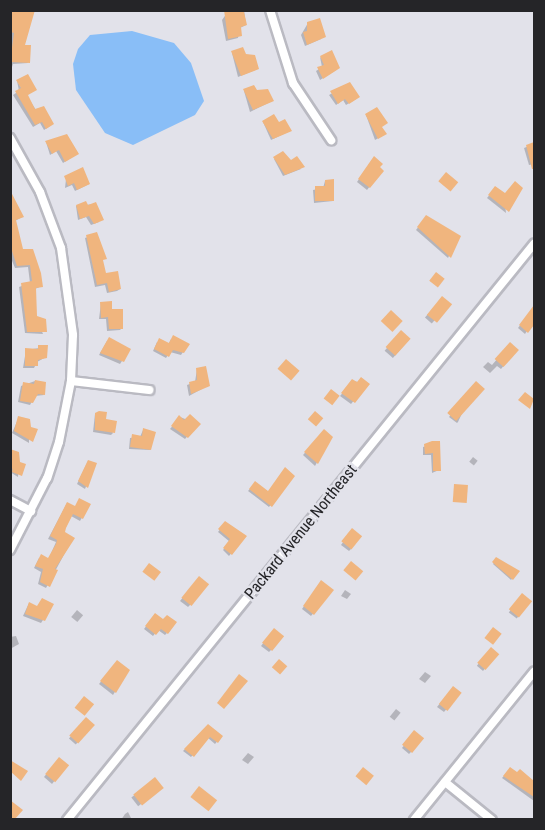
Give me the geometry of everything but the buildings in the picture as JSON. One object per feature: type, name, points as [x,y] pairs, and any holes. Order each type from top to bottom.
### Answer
[{"type":"street","points":[[270,10],[293,82],[331,140]]},
{"type":"street","points":[[10,138],[40,192],[61,248],[72,314],[71,381],[55,457],[31,511],[10,550]]},
{"type":"street","name":"Packard Avenue Northeast","points":[[67,819],[534,246]]},
{"type":"street","points":[[71,381],[149,390]]},
{"type":"street","points":[[10,500],[31,511]]},
{"type":"street","points":[[414,819],[534,672]]},
{"type":"street","points":[[445,782],[492,819]]},
{"type":"water","points":[[132,31],[174,43],[191,63],[204,101],[195,115],[133,145],[105,133],[76,90],[73,64],[78,49],[90,35]]}]
